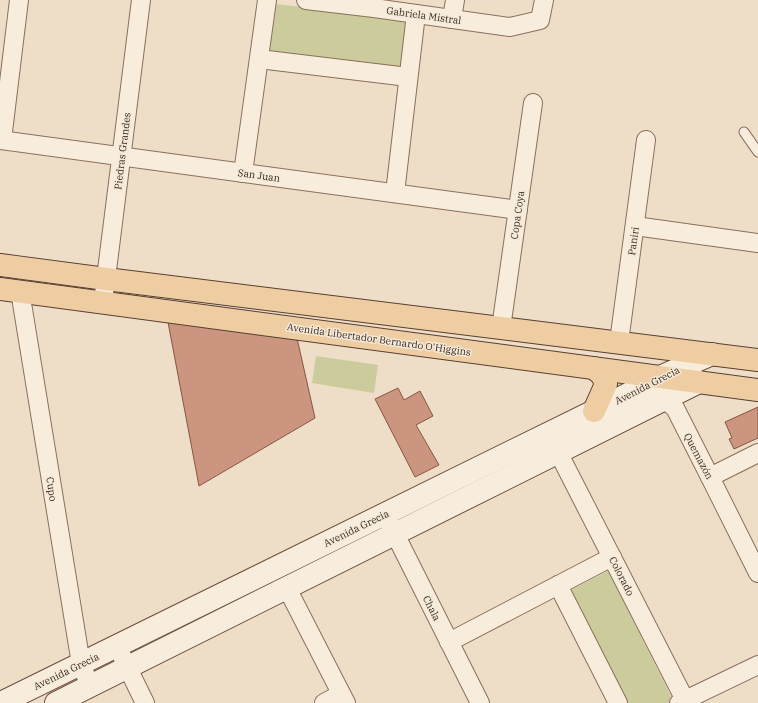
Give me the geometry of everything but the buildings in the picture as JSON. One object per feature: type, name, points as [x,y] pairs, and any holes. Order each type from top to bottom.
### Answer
[{"type":"main road","points":[[0,265],[758,360]]},
{"type":"main road","name":"Avenida Libertador Bernardo O'Higgins","points":[[10,290],[601,369],[651,382],[699,382],[758,390]]},
{"type":"main road","name":"Avenida Grecia","points":[[5,702],[651,382],[712,354]]},
{"type":"main road","points":[[594,411],[606,384],[601,369]]},
{"type":"main road","name":"Avenida Grecia","points":[[56,703],[699,382]]},
{"type":"street","points":[[1,140],[4,82],[19,0]]},
{"type":"street","name":"Piedras Grandes","points":[[103,302],[141,0]]},
{"type":"street","points":[[244,173],[267,0]]},
{"type":"street","name":"Gabriela Mistral","points":[[306,0],[374,4],[416,14],[510,27],[540,20],[544,0]]},
{"type":"street","points":[[452,19],[454,0]]},
{"type":"street","points":[[395,193],[416,14]]},
{"type":"street","points":[[259,59],[408,77]]},
{"type":"street","name":"Copa Coya","points":[[501,328],[533,103]]},
{"type":"street","name":"San Juan","points":[[1,140],[518,210]]},
{"type":"street","name":"Paniri","points":[[619,342],[646,140]]},
{"type":"street","points":[[635,226],[758,243]]},
{"type":"street","name":"Cupo","points":[[10,290],[81,664],[90,686]]},
{"type":"street","name":"Quemazón","points":[[651,382],[664,399],[674,408],[758,573]]},
{"type":"street","name":"Colorado","points":[[558,452],[612,557],[682,702]]},
{"type":"street","points":[[710,477],[758,452]]},
{"type":"street","name":"Chala","points":[[385,514],[480,703]]},
{"type":"street","points":[[449,642],[612,557]]},
{"type":"street","points":[[558,585],[618,703]]},
{"type":"street","points":[[287,588],[344,699],[324,703]]},
{"type":"street","points":[[117,646],[145,703]]},
{"type":"street","points":[[682,702],[758,665]]},
{"type":"lane","points":[[744,132],[758,152]]},
{"type":"green space","points":[[275,4],[406,18],[400,73],[269,58]]},
{"type":"green space","points":[[316,356],[378,365],[374,393],[312,383]]},
{"type":"green space","points":[[608,571],[674,702],[622,703],[567,592]]}]
